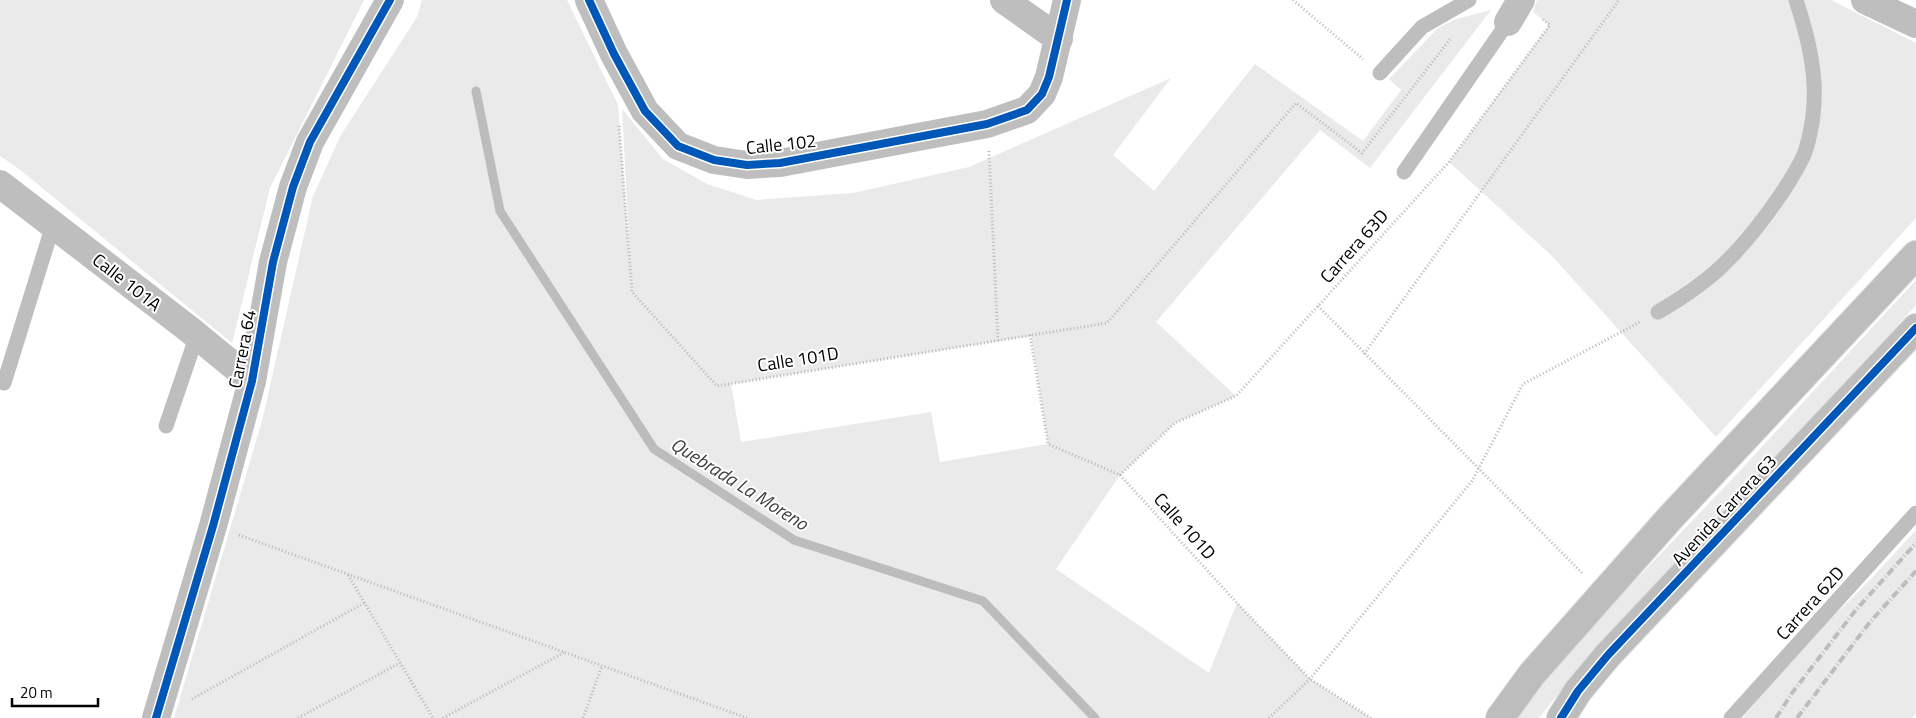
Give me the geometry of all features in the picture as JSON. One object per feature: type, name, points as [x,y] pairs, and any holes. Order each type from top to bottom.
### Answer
[{"type":"highway","name":"Avenida Carrera 63","points":[[1500,718],[1532,674],[1670,518],[1916,255]]},
{"type":"highway","name":"Avenida Carrera 63","points":[[1561,718],[1578,691],[1608,655],[1916,328]]},
{"type":"street","name":"Carrera 64","points":[[156,718],[214,526],[252,381],[274,262],[293,187],[310,142],[390,0]]},
{"type":"street","name":"Calle 102","points":[[588,0],[614,54],[645,111],[678,146],[714,160],[747,165],[780,163],[987,124],[1027,110],[1042,94],[1049,77],[1059,39]]},
{"type":"street","points":[[1004,0],[1059,39],[1068,0]]},
{"type":"street","points":[[1865,0],[1916,24]]},
{"type":"street","name":"Calle 101A","points":[[0,184],[197,335],[252,381]]},
{"type":"lane","points":[[1380,73],[1422,27],[1469,0]]},
{"type":"lane","points":[[1658,312],[1679,300],[1728,260],[1767,213],[1803,158],[1813,116],[1813,74],[1806,29],[1796,0]]},
{"type":"lane","points":[[1404,172],[1516,8]]},
{"type":"lane","points":[[4,383],[53,225]]},
{"type":"lane","points":[[166,426],[197,335]]},
{"type":"lane","name":"Carrera 62D","points":[[1731,718],[1916,513]]},
{"type":"path","points":[[1293,0],[1380,73]]},
{"type":"path","points":[[1364,354],[1619,0]]},
{"type":"path","points":[[987,124],[998,341]]},
{"type":"path","points":[[1318,306],[1603,593]]},
{"type":"path","points":[[1269,718],[1310,679],[1472,481],[1523,384],[1658,312]]},
{"type":"path","points":[[214,526],[746,718]]},
{"type":"path","points":[[347,574],[433,718]]},
{"type":"path","points":[[183,704],[364,603]]},
{"type":"path","points":[[443,718],[565,652]]},
{"type":"path","points":[[298,718],[400,663]]},
{"type":"path","points":[[583,718],[602,666]]},
{"type":"shaded area","points":[[0,0],[364,0],[270,188],[232,343],[19,169],[0,156]]},
{"type":"shaded area","points":[[422,0],[567,0],[618,105],[630,258],[622,109],[663,159],[707,184],[756,200],[853,193],[969,167],[1171,78],[1113,155],[1154,191],[1255,64],[1363,141],[1401,90],[1389,79],[1438,28],[1456,19],[1491,10],[1370,168],[1320,130],[1156,322],[1236,396],[1175,423],[1120,475],[1056,569],[1209,673],[1237,603],[1310,679],[1371,718],[174,718],[262,421],[313,196],[341,135],[417,17]],"holes":[[[1031,336],[1048,444],[940,462],[931,412],[741,442],[731,384]]]},
{"type":"shaded area","points":[[1537,0],[1831,0],[1916,43],[1916,218],[1716,437],[1551,255],[1449,162],[1549,25],[1533,12]]},
{"type":"shaded area","points":[[1916,280],[1916,305],[1748,488],[1596,647],[1539,718],[1516,718],[1583,635],[1735,476]]},
{"type":"shaded area","points":[[1916,530],[1916,714],[1912,718],[1742,718],[1813,636],[1871,579]]},
{"type":"waterway","name":"Quebrada La Moreno","points":[[476,91],[500,211],[654,449],[794,540],[983,601],[1095,718]]},
{"type":"railway","points":[[1776,718],[1792,693],[1855,611],[1916,543]]},
{"type":"railway","points":[[1797,718],[1870,622],[1916,571]]},
{"type":"cycle path","points":[[156,718],[213,526],[252,381],[273,262],[293,187],[310,142],[390,0]]},
{"type":"cycle path","points":[[589,0],[614,54],[645,111],[678,146],[714,160],[747,165],[780,163],[987,124],[1027,110],[1042,94],[1049,77],[1067,0]]},
{"type":"cycle path","points":[[1561,718],[1578,691],[1608,655],[1916,328]]}]
